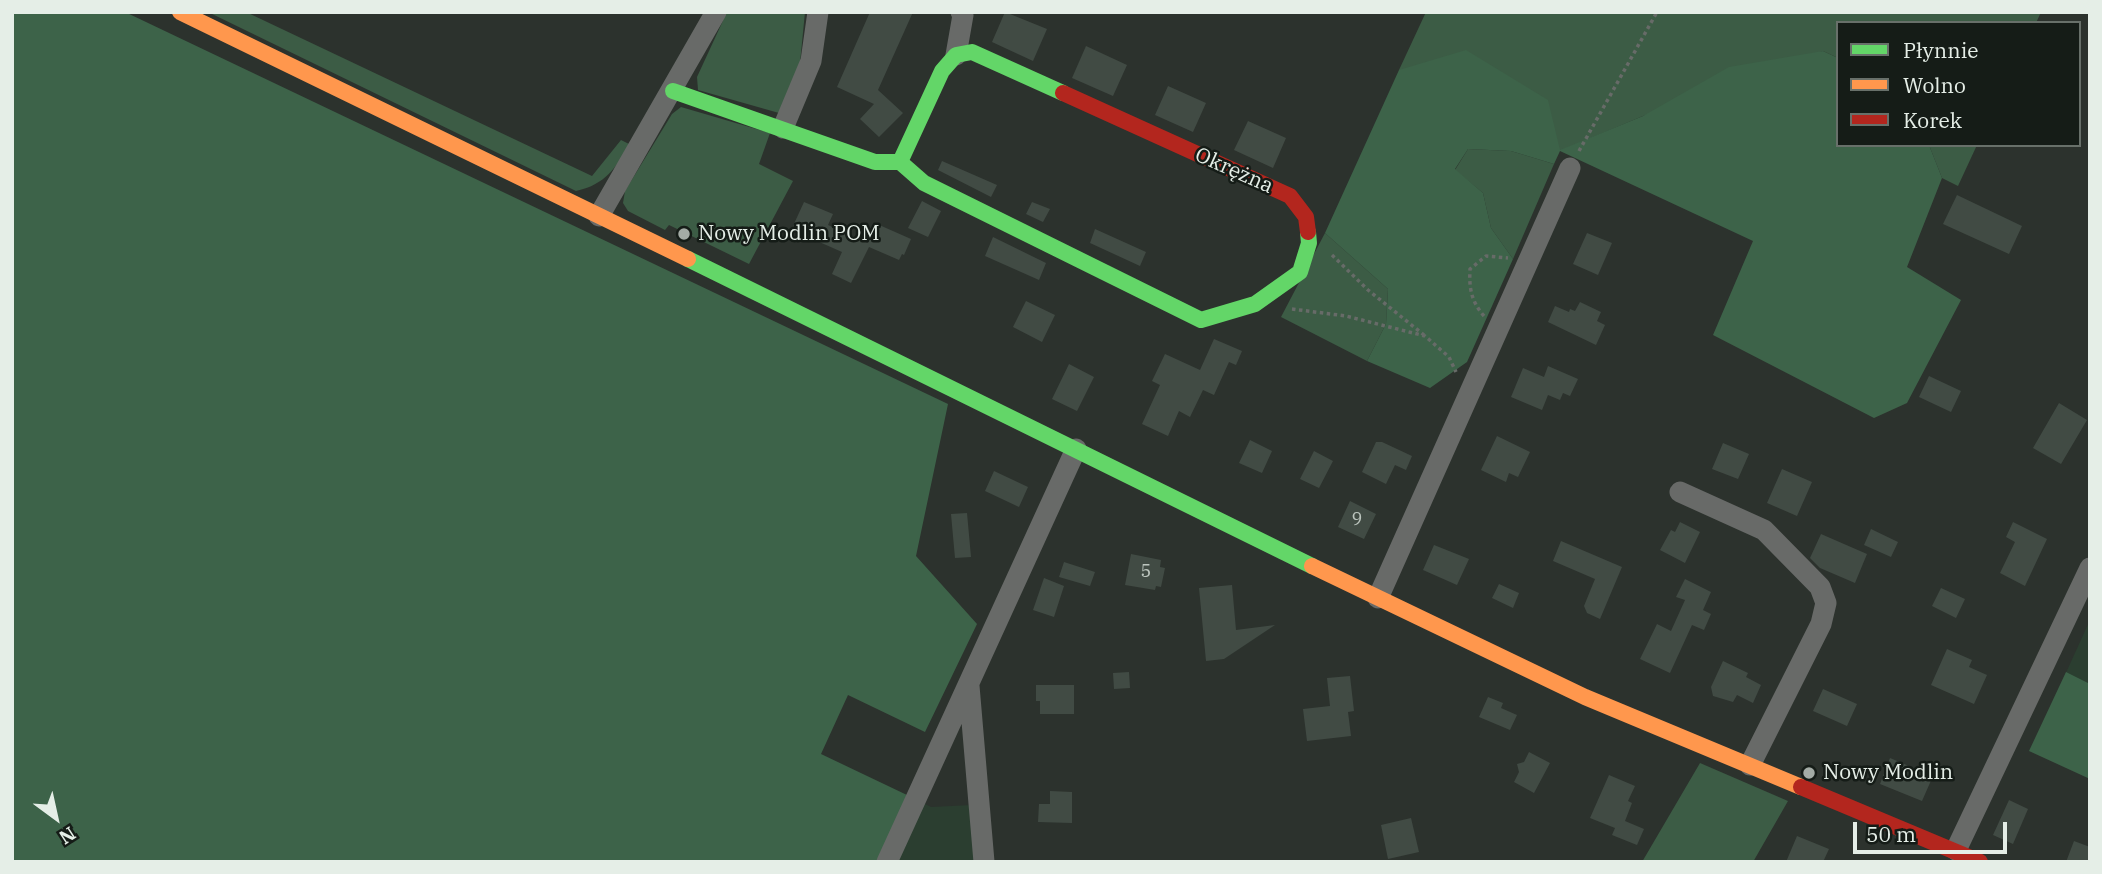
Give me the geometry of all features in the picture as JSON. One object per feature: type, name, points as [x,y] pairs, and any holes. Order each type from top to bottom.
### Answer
[{"type":"street","points":[[180,12],[1585,697],[1980,862]]},
{"type":"street","points":[[600,216],[716,12]]},
{"type":"street","points":[[783,128],[811,61],[818,12]]},
{"type":"street","points":[[900,162],[942,71],[956,55],[963,15],[961,12]]},
{"type":"street","name":"Okrężna","points":[[956,55],[972,52],[1290,197],[1306,217],[1308,231]]},
{"type":"street","points":[[673,91],[875,162],[900,162],[924,183],[1201,320],[1255,304],[1300,272],[1309,243],[1308,231]]},
{"type":"street","points":[[1378,598],[1570,168]]},
{"type":"street","points":[[887,862],[1076,449]]},
{"type":"street","points":[[1680,492],[1764,530],[1820,587],[1826,603],[1821,624],[1750,765]]},
{"type":"street","points":[[1956,850],[2090,568]]},
{"type":"street","points":[[969,683],[984,862]]},
{"type":"path","points":[[1570,168],[1657,12]]},
{"type":"path","points":[[1308,231],[1368,290],[1449,357],[1468,395]]},
{"type":"path","points":[[1498,328],[1475,306],[1469,288],[1469,269],[1486,256],[1506,258],[1525,268]]},
{"type":"path","points":[[1255,304],[1346,316],[1425,336]]},
{"type":"shaded area","points":[[208,12],[246,12],[592,176],[621,140],[631,145],[603,179],[576,191]]},
{"type":"shaded area","points":[[727,12],[805,12],[800,63],[779,113],[698,90],[697,77]]},
{"type":"shaded area","points":[[1426,12],[2041,12],[2037,21],[1836,21],[1836,57],[1823,51],[1643,116],[1560,151],[1399,70]]},
{"type":"shaded area","points":[[681,107],[770,133],[759,164],[793,181],[749,264],[669,225],[665,230],[628,211],[623,203],[625,191],[672,114]]},
{"type":"shaded area","points":[[1930,147],[1976,147],[1958,186],[1942,178]]},
{"type":"shaded area","points":[[1468,149],[1511,151],[1554,164],[1513,259],[1491,228],[1483,193],[1455,170]]},
{"type":"shaded area","points":[[1325,233],[1388,289],[1386,324],[1367,361],[1281,317]]},
{"type":"shaded area","points":[[2090,620],[2090,688],[2064,677]]},
{"type":"shaded area","points":[[1700,763],[1788,801],[1753,862],[1642,862]]},
{"type":"shaded area","points":[[921,802],[931,807],[972,805],[976,862],[895,862]]},
{"type":"green space","points":[[12,12],[125,12],[948,404],[916,556],[977,624],[925,732],[848,695],[821,754],[907,795],[877,862],[12,862]]},
{"type":"green space","points":[[1466,50],[1548,100],[1560,150],[1643,116],[1729,67],[1823,51],[1836,57],[1836,147],[1930,147],[1942,178],[1907,267],[1961,300],[1907,403],[1874,418],[1713,335],[1753,241],[1560,151],[1554,164],[1511,151],[1468,149],[1455,169],[1483,193],[1491,228],[1513,259],[1467,362],[1430,388],[1367,361],[1386,324],[1388,289],[1325,233],[1399,70]]},
{"type":"green space","points":[[2066,672],[2090,684],[2090,779],[2029,751]]},
{"type":"building","points":[[870,12],[913,12],[878,90],[903,113],[879,137],[860,119],[874,104],[837,87]]},
{"type":"building","points":[[1005,12],[1047,29],[1033,61],[992,42]]},
{"type":"building","points":[[1086,46],[1127,65],[1113,96],[1072,78]]},
{"type":"building","points":[[1168,86],[1206,103],[1193,132],[1155,115]]},
{"type":"building","points":[[1248,121],[1286,138],[1273,168],[1234,150]]},
{"type":"building","points":[[942,161],[997,185],[991,197],[938,170]]},
{"type":"building","points":[[1957,195],[2022,226],[2009,254],[1943,224]]},
{"type":"building","points":[[922,201],[941,211],[928,237],[908,228]]},
{"type":"building","points":[[804,202],[833,214],[828,225],[868,243],[877,224],[911,239],[899,260],[869,247],[851,283],[832,274],[842,252],[808,237],[809,233],[793,226]]},
{"type":"building","points":[[1032,202],[1050,209],[1043,222],[1026,214]]},
{"type":"building","points":[[1095,229],[1146,252],[1140,266],[1090,243]]},
{"type":"building","points":[[1587,233],[1612,243],[1598,275],[1573,264]]},
{"type":"building","points":[[993,237],[1046,263],[1039,280],[985,256]]},
{"type":"building","points":[[1026,301],[1055,315],[1042,342],[1013,327]]},
{"type":"building","points":[[1580,302],[1601,312],[1597,321],[1605,325],[1596,345],[1548,322],[1555,306],[1569,312],[1570,309],[1575,311]]},
{"type":"building","points":[[1214,339],[1242,351],[1236,365],[1229,362],[1214,395],[1203,390],[1190,417],[1179,411],[1168,436],[1142,424],[1160,385],[1152,381],[1165,354],[1200,370]]},
{"type":"building","points":[[1069,364],[1094,377],[1077,411],[1052,399]]},
{"type":"building","points":[[1548,366],[1578,379],[1570,396],[1563,393],[1560,400],[1548,395],[1542,410],[1511,397],[1523,368],[1544,377]]},
{"type":"building","points":[[1929,376],[1961,391],[1951,412],[1919,397]]},
{"type":"building","points":[[2059,403],[2087,420],[2061,464],[2033,448]]},
{"type":"building","points":[[1497,436],[1530,452],[1518,477],[1509,473],[1506,482],[1481,470]]},
{"type":"building","points":[[1250,440],[1272,451],[1262,473],[1239,463]]},
{"type":"building","points":[[1376,442],[1382,442],[1412,456],[1406,470],[1395,465],[1386,484],[1362,472]]},
{"type":"building","points":[[1723,443],[1749,454],[1738,479],[1712,469]]},
{"type":"building","points":[[1314,451],[1333,461],[1319,488],[1300,479]]},
{"type":"building","points":[[1782,469],[1812,482],[1797,516],[1767,503]]},
{"type":"building","points":[[994,471],[1028,487],[1019,507],[985,491]]},
{"type":"building","points":[[1350,501],[1376,514],[1364,539],[1338,527]]},
{"type":"building","points":[[967,513],[971,557],[955,558],[951,514]]},
{"type":"building","points":[[1680,522],[1700,532],[1685,563],[1660,550],[1671,530],[1675,532]]},
{"type":"building","points":[[2013,522],[2047,539],[2025,586],[2000,573],[2015,542],[2006,537]]},
{"type":"building","points":[[1871,529],[1898,542],[1891,557],[1864,545]]},
{"type":"building","points":[[1821,534],[1867,554],[1855,583],[1820,568],[1810,558]]},
{"type":"building","points":[[1561,541],[1622,567],[1600,619],[1587,613],[1584,606],[1595,579],[1553,561]]},
{"type":"building","points":[[1434,545],[1469,559],[1457,585],[1423,570]]},
{"type":"building","points":[[1131,554],[1161,560],[1160,567],[1165,568],[1161,587],[1156,586],[1155,590],[1125,585]]},
{"type":"building","points":[[1064,562],[1095,572],[1090,586],[1059,577]]},
{"type":"building","points":[[1044,578],[1064,586],[1054,617],[1033,610]]},
{"type":"building","points":[[1685,579],[1711,592],[1703,610],[1711,614],[1704,630],[1692,625],[1670,673],[1640,659],[1657,624],[1671,631],[1685,600],[1676,597]]},
{"type":"building","points":[[1499,584],[1519,593],[1513,608],[1492,598]]},
{"type":"building","points":[[1232,585],[1236,630],[1275,625],[1224,659],[1206,661],[1199,588]]},
{"type":"building","points":[[1941,588],[1965,599],[1956,618],[1932,606]]},
{"type":"building","points":[[1947,649],[1972,660],[1969,667],[1987,675],[1974,704],[1931,685]]},
{"type":"building","points":[[1723,661],[1748,673],[1746,677],[1761,685],[1753,703],[1737,695],[1733,702],[1713,696],[1711,687]]},
{"type":"building","points":[[1129,672],[1130,688],[1114,689],[1113,673]]},
{"type":"building","points":[[1350,676],[1354,711],[1348,712],[1351,736],[1307,741],[1303,709],[1330,706],[1327,678]]},
{"type":"building","points":[[1036,685],[1074,685],[1074,714],[1040,714],[1040,701],[1036,701]]},
{"type":"building","points":[[1823,689],[1857,704],[1847,726],[1813,711]]},
{"type":"building","points":[[1488,697],[1503,703],[1501,708],[1517,715],[1510,730],[1479,717]]},
{"type":"building","points":[[1529,752],[1550,763],[1534,793],[1514,782],[1519,772],[1517,764],[1524,762]]},
{"type":"building","points":[[1890,758],[1933,776],[1922,801],[1880,784]]},
{"type":"building","points":[[1609,775],[1635,786],[1628,801],[1632,803],[1625,821],[1644,829],[1637,845],[1612,835],[1615,828],[1590,818]]},
{"type":"building","points":[[1050,791],[1072,792],[1072,823],[1038,822],[1039,804],[1050,804]]},
{"type":"building","points":[[2009,800],[2028,809],[2013,844],[1993,835]]},
{"type":"building","points":[[1411,818],[1419,852],[1388,859],[1381,825]]},
{"type":"building","points":[[1797,836],[1829,849],[1823,862],[1786,862]]},
{"type":"building","points":[[2074,841],[2090,847],[2090,862],[2066,862]]},
{"type":"traffic: fast","points":[[900,162],[942,71],[956,55],[972,52],[1063,93]]},
{"type":"traffic: fast","points":[[673,91],[875,162],[900,162],[924,183],[1201,320],[1255,304],[1300,272],[1309,243],[1308,232]]},
{"type":"traffic: fast","points":[[688,259],[1312,566]]},
{"type":"traffic: slow","points":[[180,12],[688,259]]},
{"type":"traffic: slow","points":[[1312,566],[1585,697],[1801,787]]},
{"type":"traffic: jam","points":[[1063,93],[1290,196],[1306,217],[1308,232]]},
{"type":"traffic: jam","points":[[1801,787],[1980,862]]},
{"type":"place","name":"Nowy Modlin POM","points":[[684,234]]},
{"type":"place","name":"Nowy Modlin","points":[[1809,773]]}]
